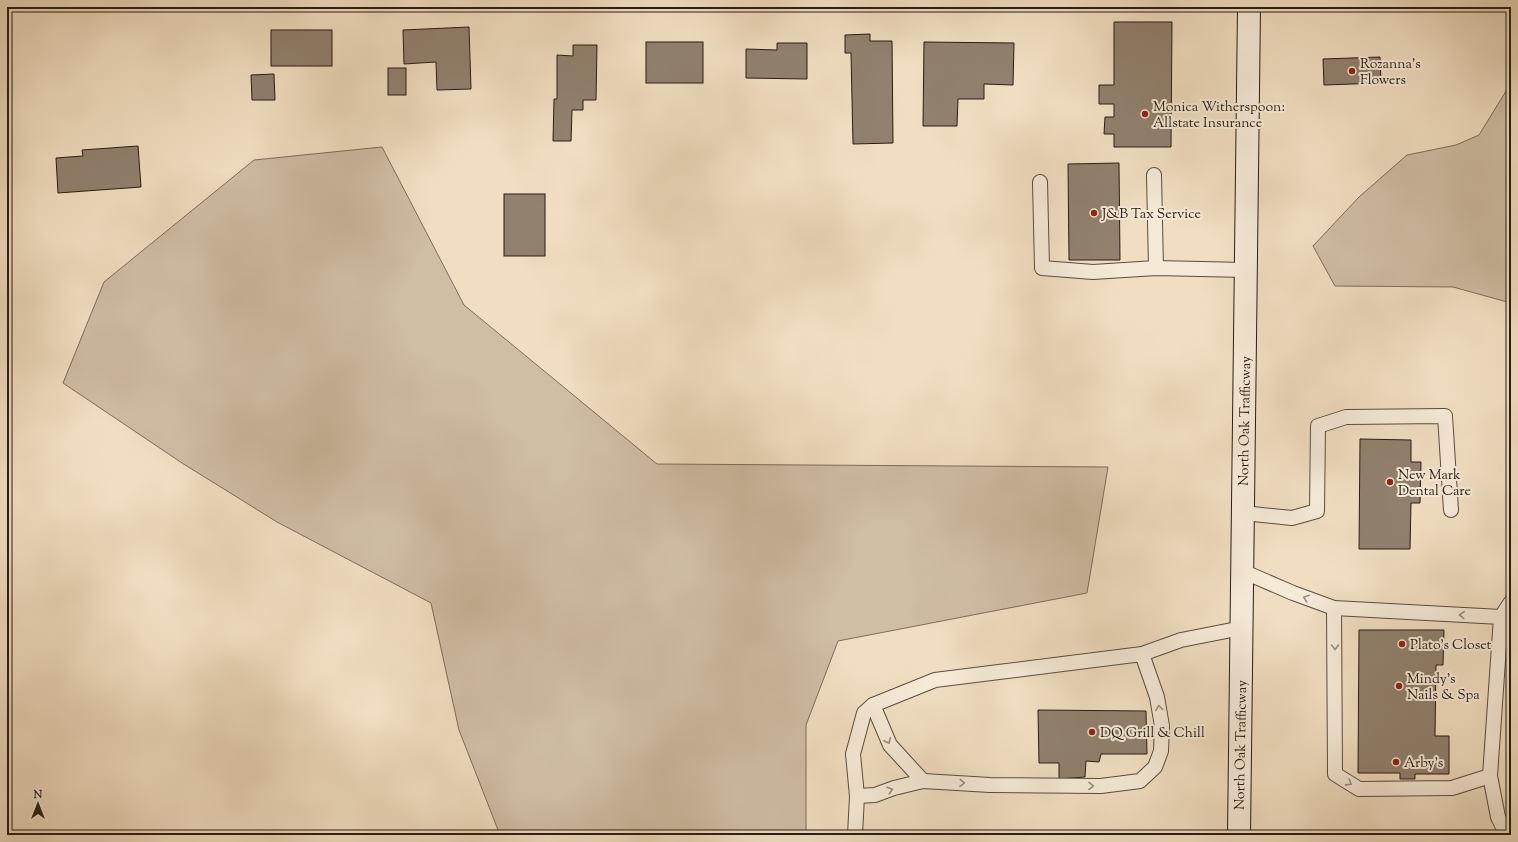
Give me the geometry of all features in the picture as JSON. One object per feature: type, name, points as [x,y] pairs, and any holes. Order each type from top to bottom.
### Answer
[{"type":"main road","name":"North Oak Trafficway","points":[[1239,835],[1249,7]]},
{"type":"lane","points":[[1154,175],[1156,268]]},
{"type":"lane","points":[[1040,182],[1042,268],[1093,272],[1156,268],[1246,270]]},
{"type":"lane","points":[[1243,513],[1292,518],[1317,511],[1318,426],[1346,417],[1445,416],[1451,510]]},
{"type":"lane","points":[[1242,571],[1293,593],[1334,608],[1501,618]]},
{"type":"lane","points":[[1507,835],[1498,817],[1490,776],[1501,618],[1511,602]]},
{"type":"lane","points":[[1334,608],[1335,774],[1359,789],[1452,788],[1490,776]]},
{"type":"lane","points":[[855,835],[857,796],[853,754],[864,713],[873,705],[935,680],[1142,654],[1181,640],[1242,628]]},
{"type":"lane","points":[[857,796],[875,795],[894,788],[923,781],[990,785],[1101,786],[1140,781],[1155,767],[1161,751],[1162,726],[1157,697],[1142,654]]},
{"type":"lane","points":[[873,705],[890,745],[923,781]]},
{"type":"shaded area","points":[[1511,83],[1511,303],[1453,287],[1335,286],[1313,246],[1359,197],[1407,155],[1456,145],[1479,135]]},
{"type":"shaded area","points":[[382,147],[464,305],[657,464],[1108,467],[1087,593],[838,641],[806,725],[806,835],[500,835],[459,730],[431,603],[277,522],[182,463],[63,383],[104,282],[254,160]]},
{"type":"building","points":[[1114,22],[1172,22],[1171,147],[1114,147],[1114,134],[1104,134],[1105,117],[1114,117],[1114,104],[1099,104],[1099,85],[1114,85]]},
{"type":"building","points":[[469,27],[471,89],[437,90],[436,62],[404,64],[403,30]]},
{"type":"building","points":[[271,30],[332,30],[332,66],[271,66]]},
{"type":"building","points":[[870,34],[870,41],[892,41],[893,143],[853,144],[851,53],[845,53],[845,35]]},
{"type":"building","points":[[646,42],[703,42],[703,83],[646,83]]},
{"type":"building","points":[[924,42],[1014,43],[1013,85],[984,84],[984,99],[958,99],[957,126],[923,126]]},
{"type":"building","points":[[777,43],[807,43],[807,79],[746,78],[746,49],[777,50]]},
{"type":"building","points":[[573,45],[597,45],[596,100],[583,100],[583,110],[572,110],[571,141],[553,141],[554,99],[557,99],[557,55],[573,56]]},
{"type":"building","name":"Rozanna's Flowers","points":[[1380,57],[1381,83],[1324,85],[1323,59]]},
{"type":"building","points":[[388,68],[406,68],[406,95],[388,95]]},
{"type":"building","points":[[274,74],[275,100],[252,100],[251,75]]},
{"type":"building","points":[[138,146],[141,187],[58,193],[56,158],[83,156],[82,150]]},
{"type":"building","points":[[1119,163],[1120,260],[1069,260],[1068,164]]},
{"type":"building","points":[[504,194],[545,194],[545,256],[504,256]]},
{"type":"building","name":"New Mark Dental Care","points":[[1360,439],[1411,440],[1411,462],[1421,462],[1420,503],[1411,503],[1410,549],[1359,549]]},
{"type":"building","points":[[1359,630],[1444,630],[1443,665],[1436,665],[1435,736],[1449,736],[1449,774],[1415,774],[1415,779],[1400,779],[1400,773],[1358,773]]},
{"type":"building","name":"DQ Grill & Chill","points":[[1038,710],[1146,711],[1147,754],[1101,754],[1099,762],[1086,761],[1085,777],[1059,779],[1059,763],[1039,763]]},
{"type":"place","name":"Rozanna's Flowers","points":[[1352,71]]},
{"type":"place","name":"Monica Witherspoon: Allstate Insurance","points":[[1145,114]]},
{"type":"place","name":"J&B Tax Service","points":[[1094,213]]},
{"type":"place","name":"New Mark Dental Care","points":[[1390,482]]},
{"type":"place","name":"Plato's Closet","points":[[1402,644]]},
{"type":"place","name":"Mindy's Nails & Spa","points":[[1399,686]]},
{"type":"place","name":"DQ Grill & Chill","points":[[1092,732]]},
{"type":"place","name":"Arby's","points":[[1396,762]]}]
